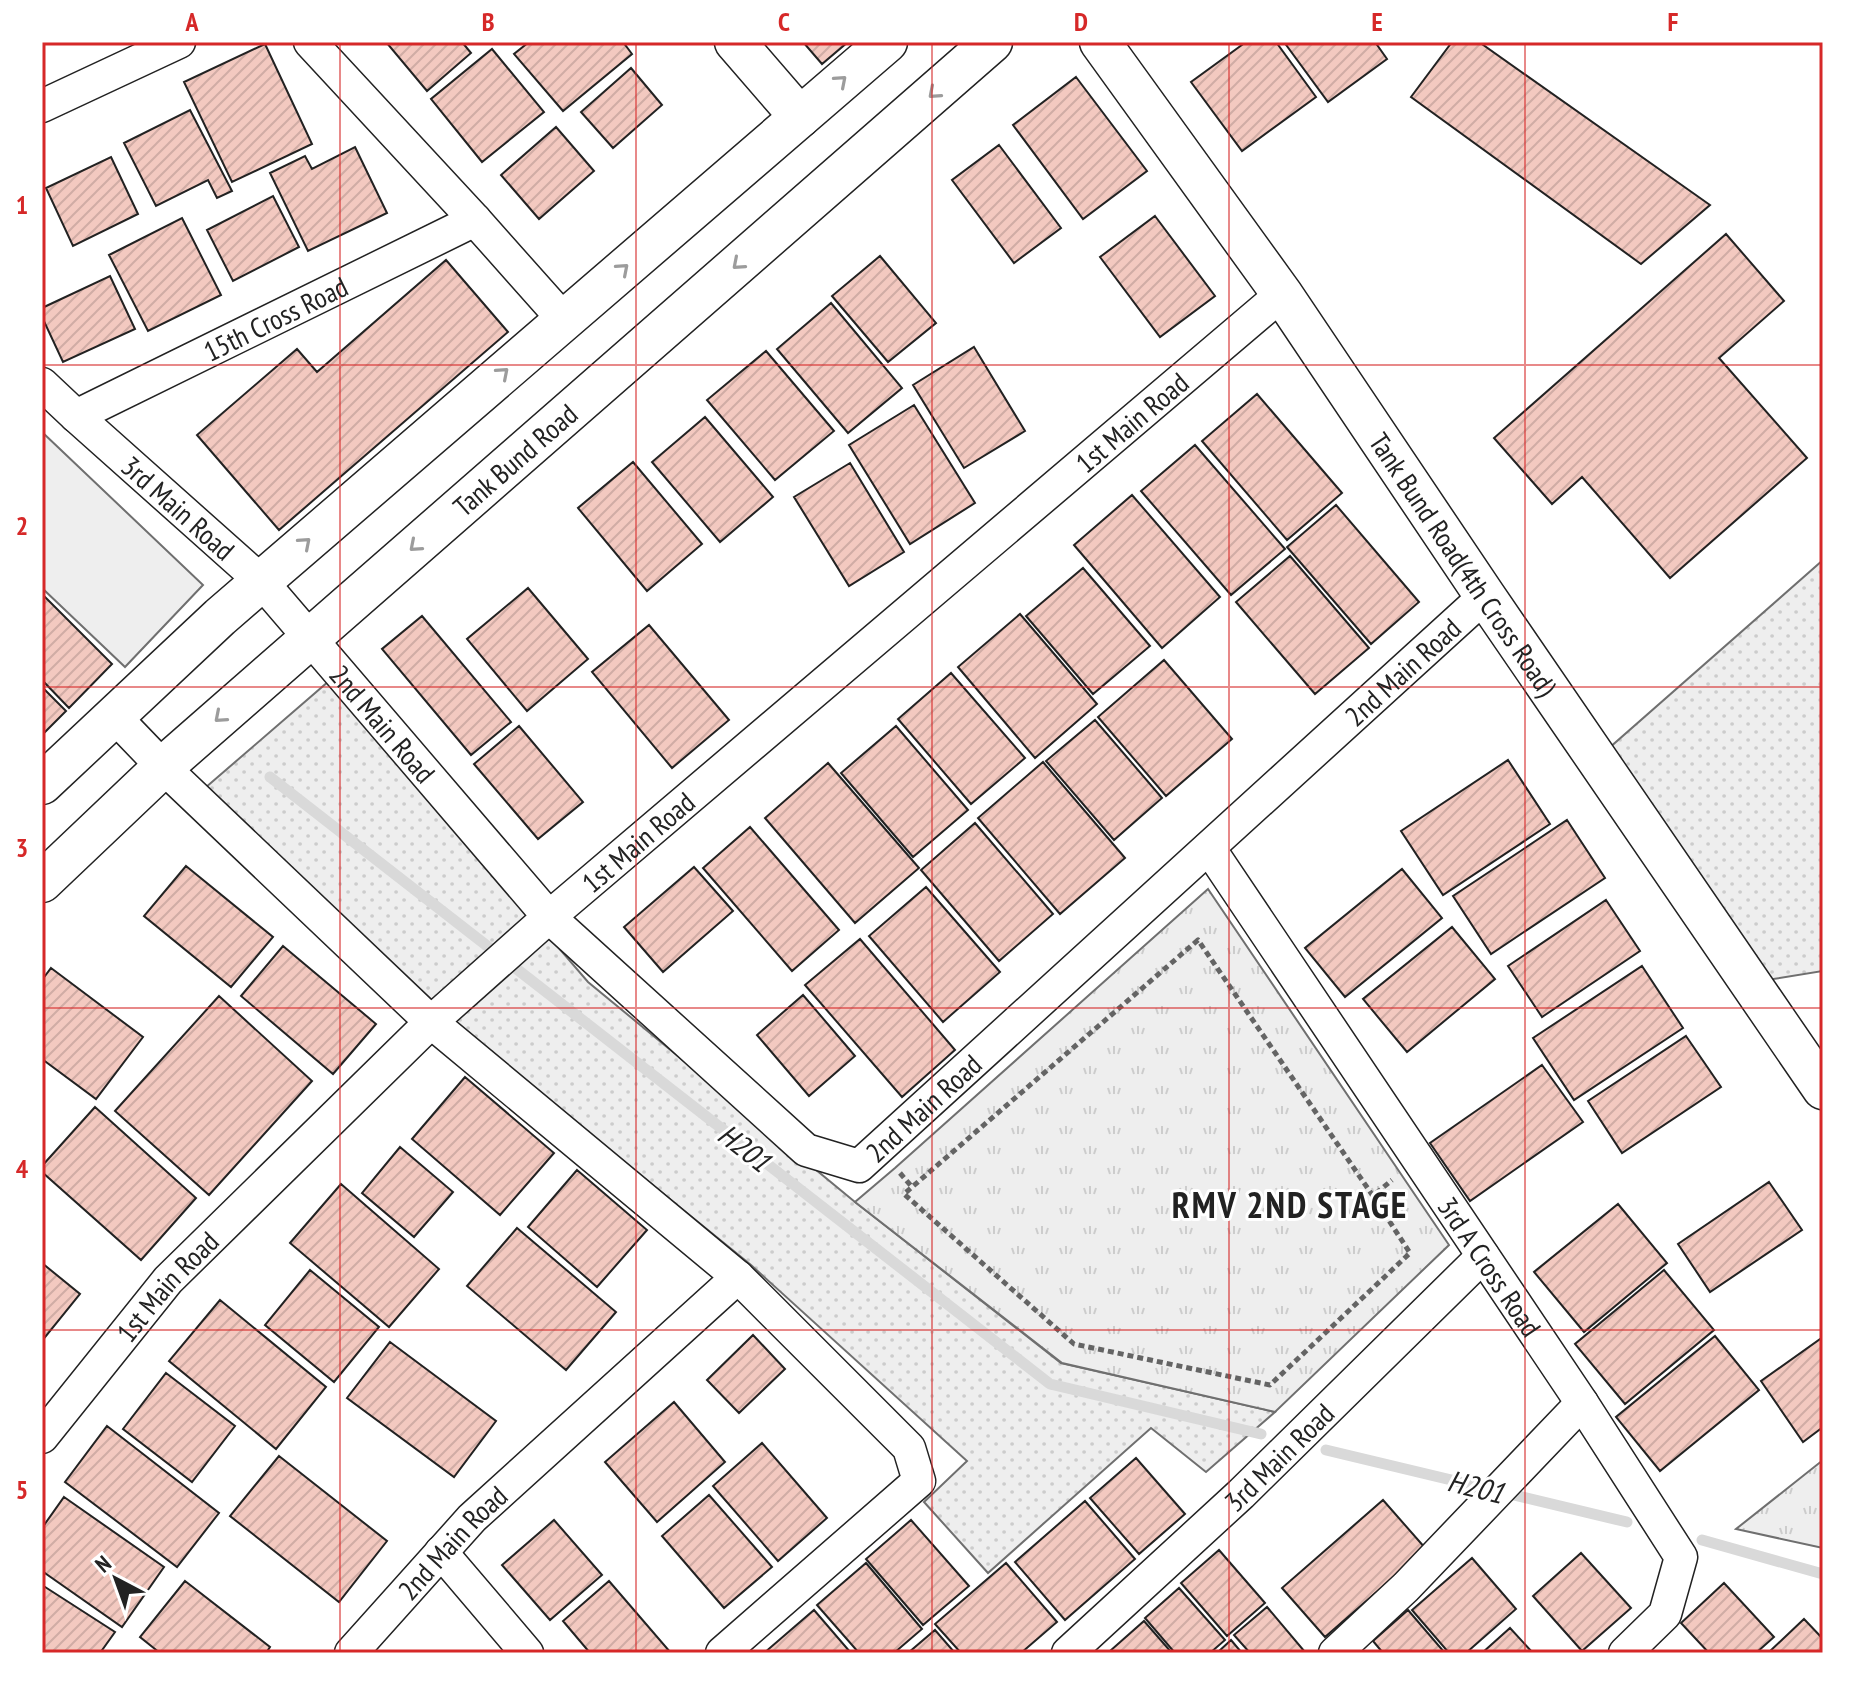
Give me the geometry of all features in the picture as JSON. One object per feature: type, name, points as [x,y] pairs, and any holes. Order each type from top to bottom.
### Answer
[{"type":"street","points":[[42,106],[179,42]]},
{"type":"street","points":[[310,42],[564,320]]},
{"type":"street","points":[[735,42],[800,117]]},
{"type":"street","points":[[42,784],[242,597],[887,42]]},
{"type":"street","name":"Tank Bund Road","points":[[42,882],[163,767],[310,637],[992,42]]},
{"type":"street","name":"Tank Bund Road(4th Cross Road)","points":[[1100,42],[1282,294],[1823,1089]]},
{"type":"street","name":"15th Cross Road","points":[[76,416],[475,220]]},
{"type":"street","name":"1st Main Road","points":[[42,1437],[168,1280],[443,1012],[542,923],[1282,294]]},
{"type":"street","name":"3rd Main Road","points":[[42,384],[76,416],[242,597],[310,637]]},
{"type":"street","name":"2nd Main Road","points":[[310,637],[542,923],[806,1150],[859,1166],[1485,596]]},
{"type":"street","points":[[113,715],[163,767],[443,1012],[738,1277],[909,1448],[919,1481],[722,1653]]},
{"type":"street","name":"3rd A Cross Road","points":[[1209,848],[1582,1403],[1681,1557],[1665,1614],[1625,1653]]},
{"type":"street","name":"3rd Main Road","points":[[1068,1653],[1241,1494],[1483,1256]]},
{"type":"street","name":"2nd Main Road","points":[[351,1653],[484,1508],[738,1277]]},
{"type":"street","points":[[1335,1653],[1406,1587],[1582,1403]]},
{"type":"street","points":[[441,1552],[527,1653]]},
{"type":"path","points":[[1198,940],[1373,1196],[1410,1253],[1270,1385],[1074,1344],[904,1194],[1198,940]]},
{"type":"path","points":[[1373,1196],[1418,1159]]},
{"type":"green space","points":[[42,432],[203,585],[125,667],[42,588]]},
{"type":"green space","points":[[1823,560],[1823,971],[1767,980],[1608,749]]},
{"type":"green space","points":[[329,681],[588,982],[855,1202],[1061,1363],[1275,1412],[1206,1472],[1151,1428],[988,1573],[924,1502],[967,1461],[751,1265],[427,1002],[205,788]]},
{"type":"green space","points":[[1208,889],[1449,1245],[1275,1412],[1062,1363],[855,1202]]},
{"type":"green space","points":[[1823,1460],[1823,1548],[1736,1529]]},
{"type":"building","points":[[386,42],[462,42],[471,53],[427,91]]},
{"type":"building","points":[[529,42],[623,42],[632,54],[563,111],[514,54]]},
{"type":"building","points":[[803,42],[848,42],[822,64]]},
{"type":"building","points":[[1246,42],[1276,42],[1316,97],[1242,151],[1191,82]]},
{"type":"building","points":[[1284,42],[1375,42],[1387,59],[1328,102]]},
{"type":"building","points":[[1452,42],[1479,42],[1710,205],[1641,264],[1411,97]]},
{"type":"building","points":[[265,44],[312,144],[232,182],[184,82]]},
{"type":"building","points":[[492,49],[544,112],[482,162],[431,99]]},
{"type":"building","points":[[631,68],[662,105],[613,148],[581,112]]},
{"type":"building","points":[[1076,77],[1147,171],[1083,219],[1013,125]]},
{"type":"building","points":[[190,110],[232,191],[217,198],[208,180],[156,206],[124,143]]},
{"type":"building","points":[[556,127],[594,171],[539,219],[501,175]]},
{"type":"building","points":[[999,145],[1061,228],[1014,263],[952,180]]},
{"type":"building","points":[[355,147],[387,213],[308,251],[270,173],[305,156],[312,169]]},
{"type":"building","points":[[111,157],[138,214],[73,246],[46,188]]},
{"type":"building","points":[[273,196],[299,247],[233,281],[207,230]]},
{"type":"building","points":[[1155,216],[1215,296],[1160,337],[1100,257]]},
{"type":"building","points":[[182,218],[221,295],[148,331],[109,255]]},
{"type":"building","points":[[1726,234],[1784,301],[1719,358],[1807,458],[1670,578],[1582,477],[1552,504],[1494,438]]},
{"type":"building","points":[[880,256],[936,323],[888,362],[832,296]]},
{"type":"building","points":[[446,260],[508,332],[279,530],[197,435],[297,349],[317,372]]},
{"type":"building","points":[[110,276],[135,329],[63,362],[42,317],[42,308]]},
{"type":"building","points":[[831,303],[902,388],[848,433],[777,349]]},
{"type":"building","points":[[974,347],[1025,431],[964,468],[913,385]]},
{"type":"building","points":[[766,351],[834,431],[775,480],[707,400]]},
{"type":"building","points":[[1257,394],[1342,493],[1287,540],[1202,441]]},
{"type":"building","points":[[914,405],[975,503],[910,544],[849,445]]},
{"type":"building","points":[[705,417],[773,497],[720,542],[652,462]]},
{"type":"building","points":[[1195,445],[1285,549],[1231,595],[1141,491]]},
{"type":"building","points":[[633,462],[702,544],[647,591],[578,508]]},
{"type":"building","points":[[850,463],[904,552],[849,586],[794,497]]},
{"type":"building","points":[[1132,495],[1220,597],[1162,648],[1074,545]]},
{"type":"building","points":[[1336,505],[1419,602],[1371,644],[1287,547]]},
{"type":"building","points":[[1290,556],[1369,648],[1315,694],[1236,602]]},
{"type":"building","points":[[1083,568],[1150,646],[1093,694],[1026,616]]},
{"type":"building","points":[[528,588],[588,659],[527,711],[467,639]]},
{"type":"building","points":[[44,596],[112,664],[69,708],[42,680]]},
{"type":"building","points":[[1020,614],[1097,704],[1035,758],[958,667]]},
{"type":"building","points":[[422,616],[511,722],[471,755],[382,649]]},
{"type":"building","points":[[649,625],[729,720],[672,768],[592,672]]},
{"type":"building","points":[[1164,660],[1232,739],[1166,796],[1098,717]]},
{"type":"building","points":[[951,673],[1025,758],[971,804],[898,719]]},
{"type":"building","points":[[42,687],[66,711],[42,735]]},
{"type":"building","points":[[1095,720],[1162,798],[1114,840],[1046,761]]},
{"type":"building","points":[[519,726],[583,802],[538,839],[474,764]]},
{"type":"building","points":[[896,726],[968,810],[913,857],[841,773]]},
{"type":"building","points":[[1508,760],[1550,824],[1443,895],[1401,831]]},
{"type":"building","points":[[1043,762],[1125,858],[1060,914],[978,818]]},
{"type":"building","points":[[828,763],[919,868],[855,923],[765,818]]},
{"type":"building","points":[[1567,820],[1605,878],[1491,954],[1453,896]]},
{"type":"building","points":[[975,823],[1053,914],[999,961],[921,870]]},
{"type":"building","points":[[750,827],[839,930],[792,971],[703,868]]},
{"type":"building","points":[[186,866],[273,937],[231,987],[144,916]]},
{"type":"building","points":[[694,867],[733,911],[663,972],[624,927]]},
{"type":"building","points":[[1402,869],[1442,918],[1345,997],[1305,948]]},
{"type":"building","points":[[926,887],[1000,972],[943,1022],[869,936]]},
{"type":"building","points":[[1606,900],[1640,951],[1542,1017],[1508,966]]},
{"type":"building","points":[[1452,927],[1495,979],[1407,1052],[1363,999]]},
{"type":"building","points":[[860,939],[955,1050],[902,1097],[805,985]]},
{"type":"building","points":[[283,946],[376,1024],[333,1074],[241,996]]},
{"type":"building","points":[[1642,966],[1683,1028],[1574,1100],[1533,1038]]},
{"type":"building","points":[[51,968],[143,1037],[96,1099],[42,1059],[42,980]]},
{"type":"building","points":[[803,995],[855,1056],[809,1096],[757,1035]]},
{"type":"building","points":[[219,996],[312,1081],[209,1195],[115,1111]]},
{"type":"building","points":[[1686,1036],[1721,1087],[1622,1153],[1588,1101]]},
{"type":"building","points":[[1542,1065],[1583,1122],[1470,1201],[1430,1143]]},
{"type":"building","points":[[465,1077],[554,1153],[500,1215],[412,1139]]},
{"type":"building","points":[[95,1107],[196,1198],[141,1260],[42,1172],[42,1166]]},
{"type":"building","points":[[400,1147],[453,1192],[414,1237],[362,1193]]},
{"type":"building","points":[[577,1170],[647,1230],[597,1287],[528,1227]]},
{"type":"building","points":[[1769,1182],[1802,1230],[1710,1292],[1678,1244]]},
{"type":"building","points":[[341,1184],[439,1269],[389,1327],[290,1243]]},
{"type":"building","points":[[1618,1204],[1667,1263],[1584,1332],[1534,1272]]},
{"type":"building","points":[[517,1228],[616,1312],[566,1370],[467,1286]]},
{"type":"building","points":[[42,1263],[80,1294],[42,1341]]},
{"type":"building","points":[[310,1270],[379,1327],[334,1382],[265,1325]]},
{"type":"building","points":[[1664,1270],[1714,1330],[1625,1404],[1575,1344]]},
{"type":"building","points":[[220,1300],[326,1387],[276,1449],[169,1361]]},
{"type":"building","points":[[753,1335],[785,1369],[739,1413],[707,1380]]},
{"type":"building","points":[[1715,1336],[1759,1390],[1660,1471],[1616,1417]]},
{"type":"building","points":[[1823,1337],[1823,1427],[1803,1442],[1761,1381]]},
{"type":"building","points":[[390,1342],[496,1421],[454,1477],[347,1398]]},
{"type":"building","points":[[166,1373],[235,1426],[192,1482],[123,1429]]},
{"type":"building","points":[[674,1402],[725,1462],[657,1522],[605,1462]]},
{"type":"building","points":[[107,1426],[219,1513],[177,1567],[65,1482]]},
{"type":"building","points":[[762,1443],[827,1518],[778,1561],[713,1486]]},
{"type":"building","points":[[279,1456],[387,1541],[339,1602],[230,1516]]},
{"type":"building","points":[[1136,1458],[1185,1514],[1139,1554],[1090,1498]]},
{"type":"building","points":[[709,1495],[772,1567],[724,1608],[662,1536]]},
{"type":"building","points":[[64,1497],[164,1567],[122,1627],[42,1571],[42,1528]]},
{"type":"building","points":[[1383,1500],[1426,1549],[1325,1637],[1282,1588]]},
{"type":"building","points":[[1085,1501],[1135,1559],[1065,1620],[1015,1562]]},
{"type":"building","points":[[554,1520],[602,1575],[550,1620],[502,1565]]},
{"type":"building","points":[[911,1520],[969,1586],[923,1625],[866,1559]]},
{"type":"building","points":[[1219,1550],[1265,1603],[1227,1636],[1181,1583]]},
{"type":"building","points":[[1581,1553],[1631,1608],[1582,1651],[1533,1596]]},
{"type":"building","points":[[1472,1558],[1516,1609],[1466,1653],[1449,1653],[1412,1610]]},
{"type":"building","points":[[866,1563],[922,1629],[894,1653],[859,1653],[817,1605]]},
{"type":"building","points":[[1006,1563],[1057,1622],[1021,1653],[961,1653],[935,1624]]},
{"type":"building","points":[[185,1581],[270,1647],[266,1653],[160,1653],[140,1637]]},
{"type":"building","points":[[609,1581],[671,1653],[590,1653],[563,1621]]},
{"type":"building","points":[[1724,1583],[1774,1637],[1756,1653],[1709,1653],[1681,1623]]},
{"type":"building","points":[[42,1585],[115,1632],[100,1653],[42,1653]]},
{"type":"building","points":[[1179,1588],[1225,1640],[1210,1653],[1175,1653],[1145,1618]]},
{"type":"building","points":[[1267,1607],[1304,1653],[1250,1653],[1234,1635]]},
{"type":"building","points":[[814,1610],[851,1653],[764,1653]]},
{"type":"building","points":[[1408,1610],[1445,1653],[1383,1653],[1373,1641]]},
{"type":"building","points":[[1804,1619],[1823,1639],[1823,1653],[1768,1653]]},
{"type":"building","points":[[1144,1621],[1172,1653],[1110,1651]]},
{"type":"building","points":[[1510,1628],[1533,1653],[1482,1653]]},
{"type":"building","points":[[935,1630],[955,1653],[908,1653]]},
{"type":"building","points":[[1231,1640],[1242,1653],[1217,1653]]},
{"type":"waterway","name":"H201","points":[[270,777],[1050,1384],[1261,1434]]},
{"type":"waterway","name":"H201","points":[[1326,1450],[1627,1522]]},
{"type":"waterway","name":"H201","points":[[1702,1540],[1823,1574]]},
{"type":"district","name":"RMV 2ND STAGE","points":[[1290,1204]]}]
